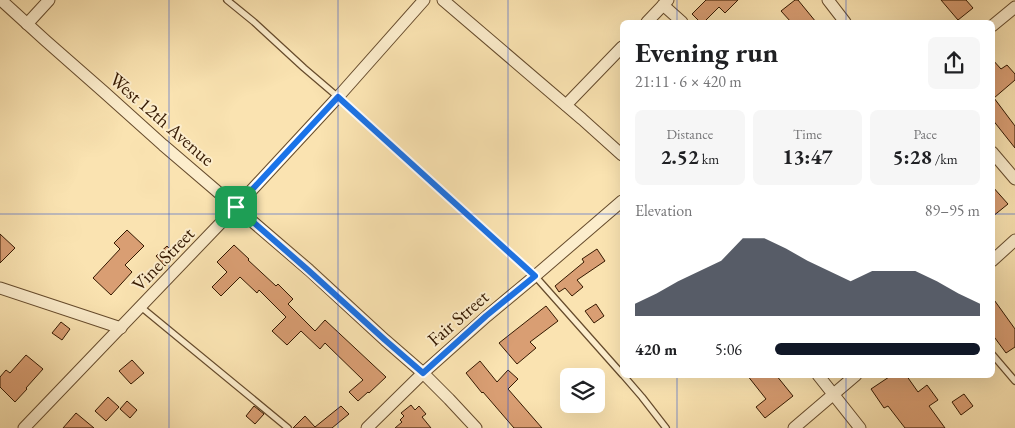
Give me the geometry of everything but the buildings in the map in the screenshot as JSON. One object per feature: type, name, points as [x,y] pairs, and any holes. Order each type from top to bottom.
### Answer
[{"type":"street","name":"West 12th Avenue","points":[[1,0],[423,373],[476,428]]},
{"type":"street","points":[[27,24],[49,0]]},
{"type":"street","name":"Vine Street","points":[[24,428],[236,207],[338,97],[424,0]]},
{"type":"street","points":[[443,0],[620,153]]},
{"type":"street","points":[[828,0],[843,20]]},
{"type":"street","points":[[649,20],[666,3],[680,20]]},
{"type":"street","points":[[995,24],[1015,8]]},
{"type":"street","points":[[566,105],[620,49]]},
{"type":"street","points":[[995,156],[1015,179]]},
{"type":"street","name":"Fair Street","points":[[367,428],[423,373],[486,316],[620,203]]},
{"type":"street","points":[[995,257],[1015,240]]},
{"type":"street","points":[[0,288],[121,328]]},
{"type":"street","points":[[820,378],[860,428]]},
{"type":"street","points":[[794,428],[852,378]]},
{"type":"lane","points":[[227,0],[338,97],[535,276],[620,371]]},
{"type":"lane","points":[[142,307],[288,428]]},
{"type":"lane","points":[[995,358],[1015,382]]},
{"type":"lane","points":[[626,378],[666,428]]},
{"type":"route","points":[[338,97],[535,276],[486,316],[423,373],[236,207],[338,97]]}]
